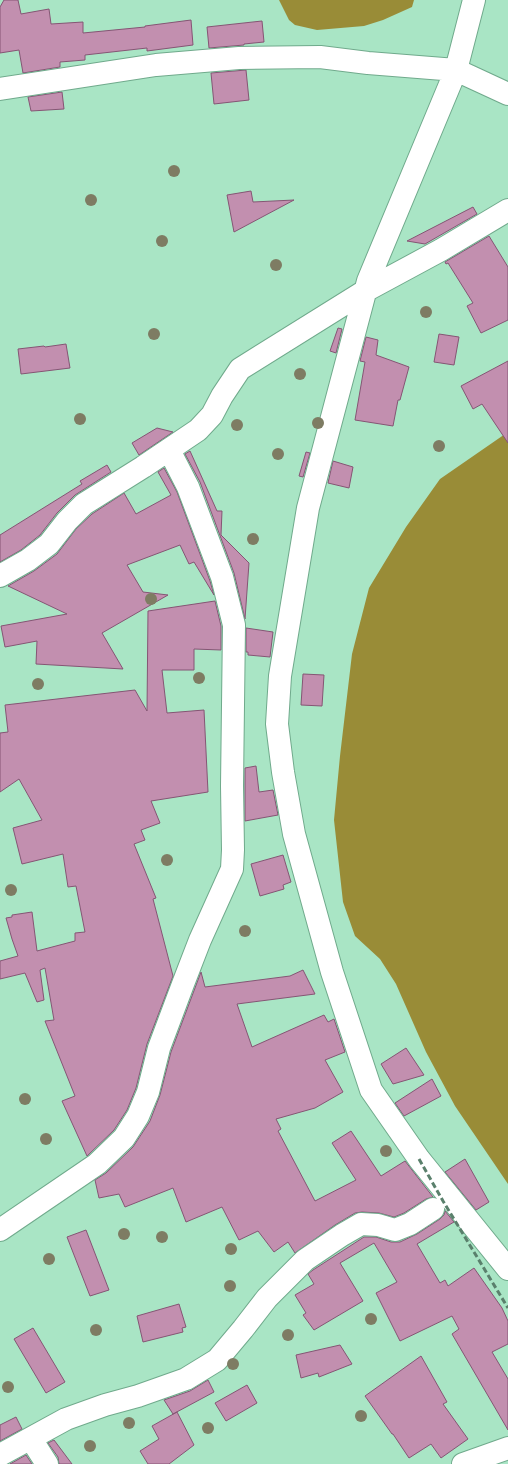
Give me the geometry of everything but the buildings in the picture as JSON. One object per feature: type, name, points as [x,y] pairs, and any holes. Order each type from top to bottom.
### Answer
[{"type":"street","points":[[474,0],[456,70],[365,291],[308,508],[280,676],[277,724],[283,772],[294,834],[332,972],[371,1090],[419,1159],[508,1269]]},
{"type":"street","points":[[0,89],[156,65],[239,58],[320,57],[368,63],[456,70],[508,94]]},
{"type":"street","points":[[0,576],[28,560],[49,544],[67,521],[84,504],[198,430],[212,415],[222,396],[240,369],[365,291],[441,250],[508,210]]},
{"type":"street","points":[[0,1230],[97,1164],[124,1138],[138,1116],[148,1092],[159,1048],[183,984],[200,940],[232,869],[234,625],[222,577],[188,487],[169,450]]},
{"type":"street","points":[[0,1455],[66,1419],[186,1379],[217,1360],[268,1298],[305,1260],[342,1235],[362,1224],[378,1225],[395,1230],[410,1224],[433,1209]]},
{"type":"street","points":[[30,1439],[47,1464]]},
{"type":"street","points":[[462,1464],[508,1448]]},
{"type":"shaded area","points":[[279,0],[414,0],[412,7],[383,20],[364,26],[317,30],[295,25],[289,20]]},
{"type":"shaded area","points":[[508,432],[508,1184],[455,1106],[426,1052],[396,984],[380,959],[355,936],[343,902],[334,820],[352,654],[369,588],[406,527],[440,479]]},
{"type":"railway","points":[[419,1159],[508,1308]]}]
